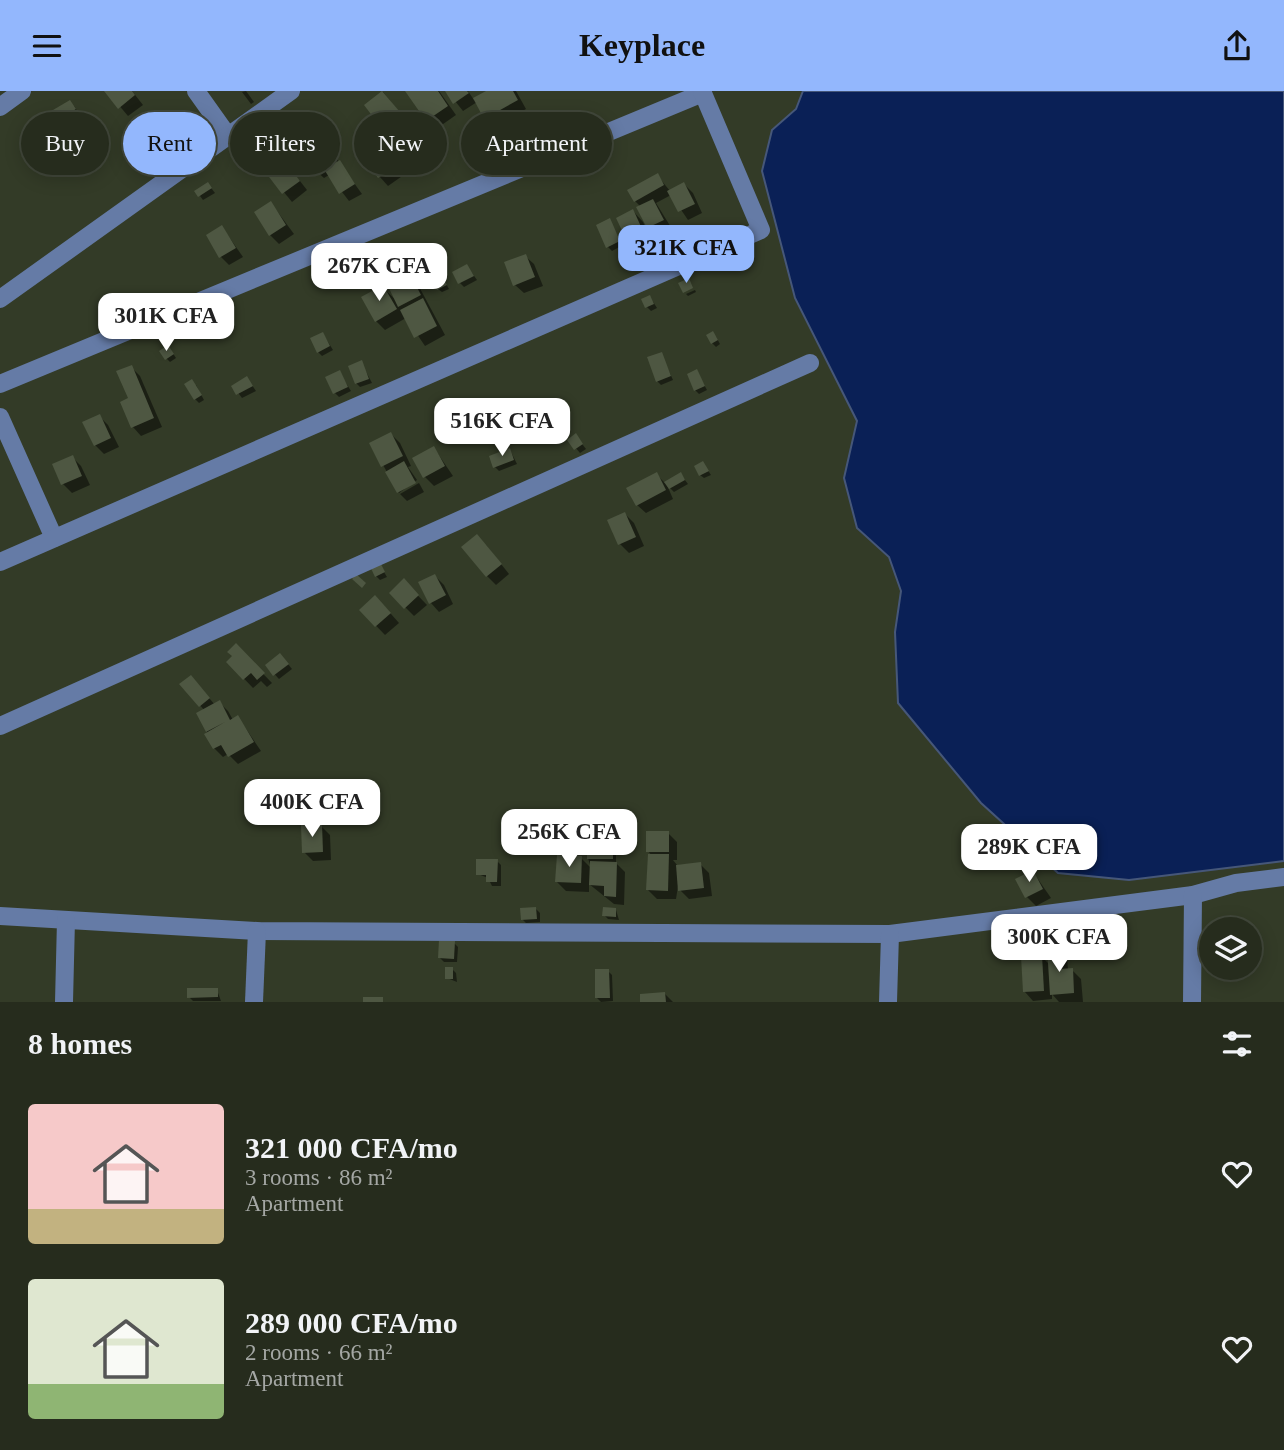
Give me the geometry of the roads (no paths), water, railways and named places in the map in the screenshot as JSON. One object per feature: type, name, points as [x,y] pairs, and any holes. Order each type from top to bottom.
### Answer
[{"type":"street","points":[[0,107],[22,91]]},
{"type":"street","points":[[196,91],[228,136]]},
{"type":"street","points":[[0,299],[290,91]]},
{"type":"street","points":[[0,384],[703,92],[761,230],[0,562]]},
{"type":"street","points":[[0,726],[810,363]]},
{"type":"street","points":[[0,417],[54,538]]},
{"type":"street","points":[[0,916],[257,931],[890,934],[1193,895],[1236,883],[1284,877]]},
{"type":"street","points":[[1192,1002],[1193,895]]},
{"type":"street","points":[[64,1002],[66,920]]},
{"type":"street","points":[[254,1002],[257,931]]},
{"type":"street","points":[[888,1002],[890,934]]},
{"type":"water","points":[[803,91],[1284,91],[1284,861],[1129,880],[1058,873],[981,803],[898,703],[895,632],[901,591],[889,557],[857,528],[844,478],[857,421],[795,298],[762,171],[772,130],[796,109]]}]
